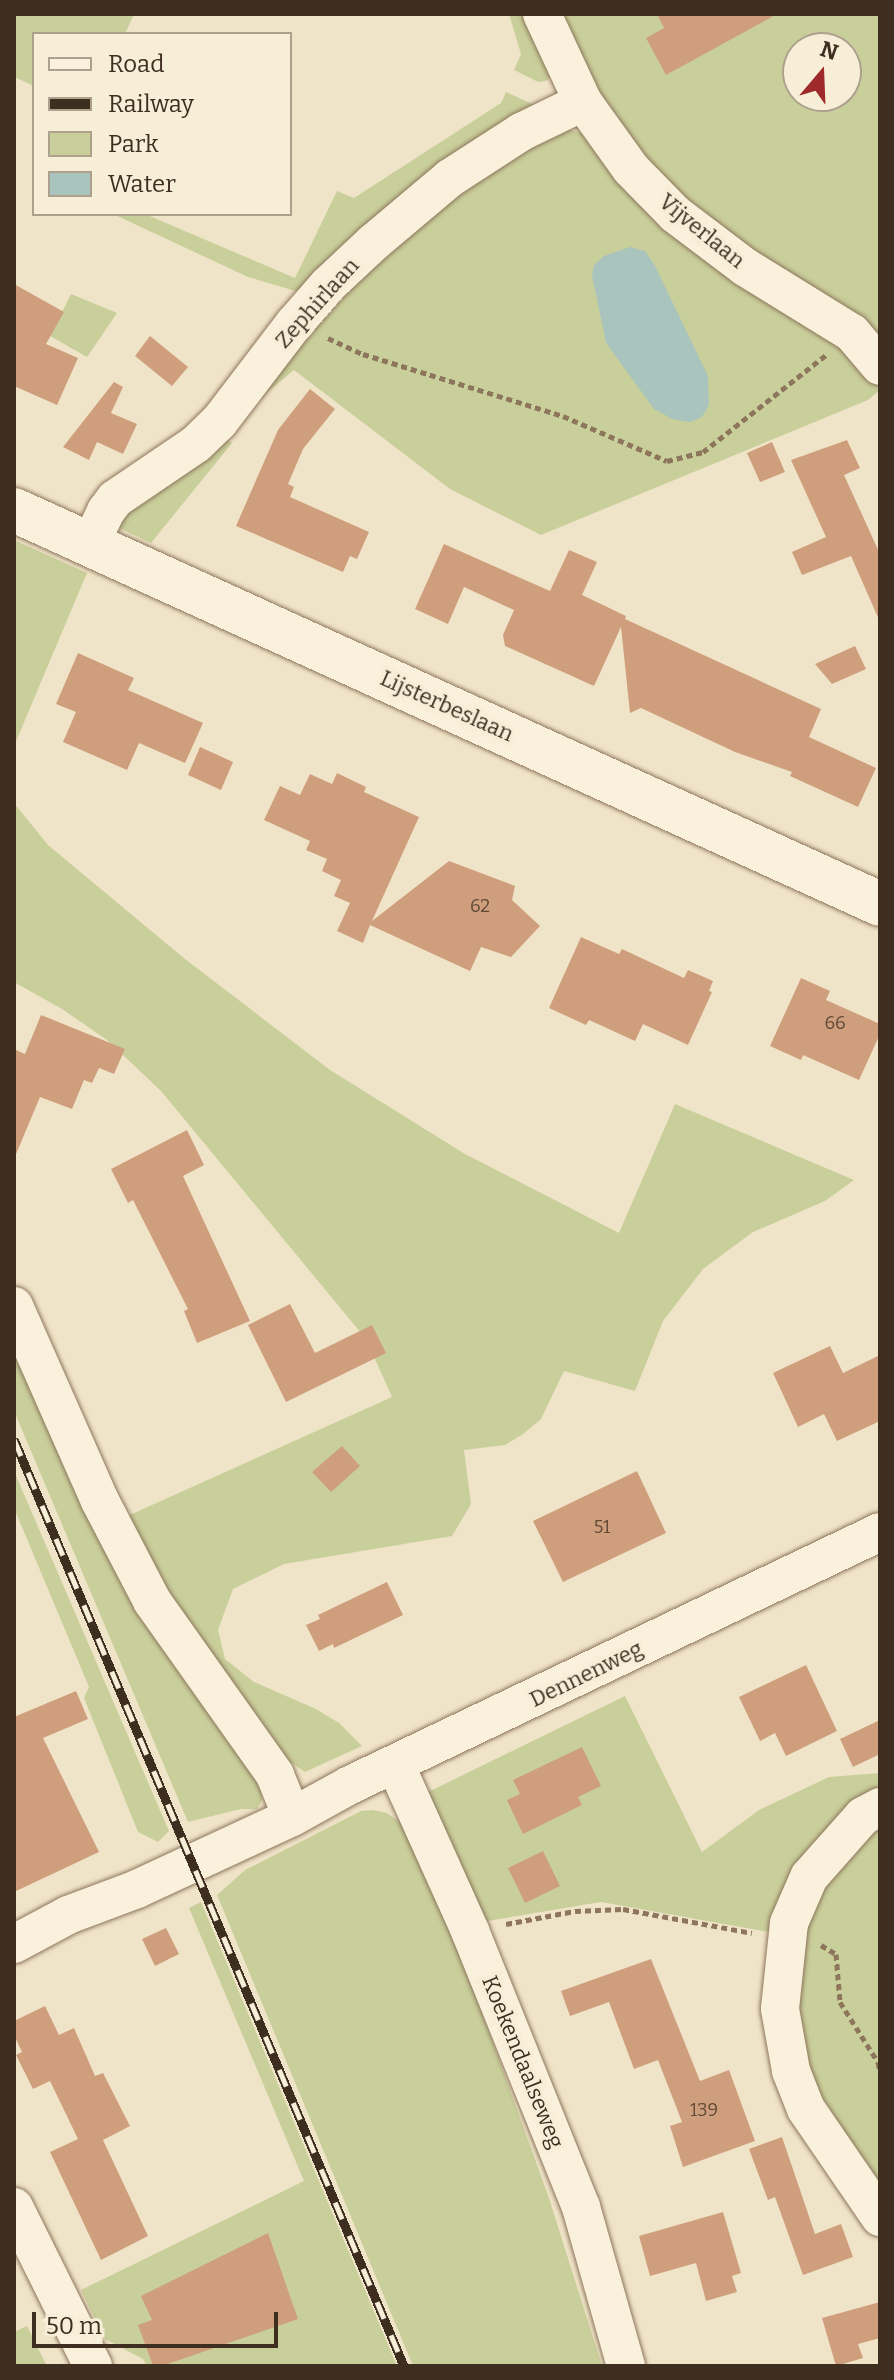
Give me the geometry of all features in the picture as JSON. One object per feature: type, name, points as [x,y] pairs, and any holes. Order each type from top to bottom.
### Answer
[{"type":"street","name":"Vijverlaan","points":[[542,14],[583,102],[631,169],[675,214],[745,267],[852,333],[880,366]]},
{"type":"street","name":"Zephirlaan","points":[[90,544],[115,499],[196,444],[219,422],[294,324],[363,253],[450,178],[521,132],[583,102]]},
{"type":"street","name":"Lijsterbeslaan","points":[[14,510],[880,904]]},
{"type":"street","points":[[14,1306],[100,1501],[152,1601],[275,1775],[292,1817]]},
{"type":"street","name":"Dennenweg","points":[[14,1944],[68,1915],[137,1889],[292,1817],[350,1785],[396,1766],[880,1532]]},
{"type":"street","name":"Koekendaalseweg","points":[[396,1766],[470,1931],[581,2207],[626,2366]]},
{"type":"street","points":[[880,1807],[863,1816],[809,1877],[789,1923],[780,2009],[791,2071],[806,2109],[880,2217]]},
{"type":"street","points":[[14,2207],[93,2366]]},
{"type":"path","points":[[294,324],[363,354],[563,416],[667,461],[703,452],[852,333]]},
{"type":"path","points":[[470,1931],[575,1911],[623,1909],[821,1945],[836,1954],[840,2002],[878,2062],[880,2072]]},
{"type":"green space","points":[[14,14],[134,14],[126,32],[32,32],[32,85],[14,77]]},
{"type":"green space","points":[[509,14],[533,14],[551,77],[545,81],[538,82],[514,70],[521,54]]},
{"type":"green space","points":[[553,14],[880,14],[880,346],[737,250],[626,143]]},
{"type":"green space","points":[[506,92],[539,107],[302,293],[248,277],[117,216],[150,216],[295,278],[337,191],[354,198],[501,103]]},
{"type":"green space","points":[[568,130],[583,133],[826,329],[874,376],[880,390],[868,400],[541,535],[450,489],[294,370],[258,400],[226,440],[232,443],[151,543],[117,527],[114,516],[334,298],[512,146]]},
{"type":"green space","points":[[71,294],[117,313],[87,357],[50,336]]},
{"type":"green space","points":[[14,540],[87,573],[14,746]]},
{"type":"green space","points":[[14,803],[48,845],[185,959],[330,1070],[465,1154],[619,1233],[675,1104],[854,1180],[825,1201],[753,1232],[703,1269],[663,1321],[635,1391],[564,1371],[541,1419],[523,1434],[505,1445],[464,1450],[471,1504],[452,1536],[284,1564],[233,1589],[218,1630],[225,1659],[254,1682],[316,1709],[339,1723],[362,1746],[305,1772],[289,1761],[198,1645],[114,1522],[392,1397],[366,1339],[161,1091],[107,1040],[62,1009],[14,982]]},
{"type":"green space","points":[[14,1335],[259,1768],[262,1800],[257,1809],[241,1809],[188,1822],[14,1411]]},
{"type":"green space","points":[[14,1471],[169,1831],[158,1842],[138,1832],[84,1698],[89,1687],[14,1508]]},
{"type":"green space","points":[[625,1696],[702,1852],[759,1810],[829,1777],[880,1773],[880,1796],[780,1934],[601,1902],[475,1923],[420,1796]]},
{"type":"green space","points":[[361,1811],[387,1813],[401,1823],[440,1896],[549,2198],[602,2366],[413,2366],[217,1895],[245,1870]]},
{"type":"green space","points":[[880,1827],[880,2187],[806,2072],[797,2022],[796,1963],[814,1897],[849,1849]]},
{"type":"green space","points":[[201,1902],[397,2366],[147,2366],[143,2359],[105,2339],[81,2290],[304,2181],[189,1908]]},
{"type":"green space","points":[[27,2326],[47,2366],[14,2366],[14,2332]]},
{"type":"water","points":[[630,247],[645,251],[655,266],[708,376],[709,405],[702,417],[690,422],[672,419],[654,409],[606,343],[592,275],[594,265],[604,256]]},
{"type":"building","points":[[657,14],[777,14],[666,75],[646,38],[664,28]]},
{"type":"building","points":[[14,284],[64,312],[46,344],[78,358],[57,405],[14,386]]},
{"type":"building","points":[[150,336],[188,367],[172,386],[135,356]]},
{"type":"building","points":[[114,382],[123,387],[111,413],[137,424],[123,454],[97,442],[89,460],[63,447]]},
{"type":"building","points":[[310,389],[335,409],[303,449],[288,484],[294,487],[290,497],[369,532],[357,559],[350,556],[343,572],[236,526],[278,430]]},
{"type":"building","points":[[847,440],[860,468],[844,475],[880,554],[880,622],[851,556],[802,575],[792,552],[826,537],[791,460]]},
{"type":"building","points":[[772,442],[785,472],[760,482],[747,453]]},
{"type":"building","points":[[444,544],[550,591],[569,550],[597,562],[582,595],[626,616],[625,619],[821,709],[809,737],[876,768],[858,807],[790,776],[792,772],[735,752],[641,708],[630,713],[621,627],[594,686],[505,646],[503,635],[514,610],[464,587],[448,624],[415,609]]},
{"type":"building","points":[[855,646],[866,669],[832,684],[815,664]]},
{"type":"building","points":[[78,653],[134,678],[128,690],[203,723],[185,763],[139,743],[127,770],[63,742],[76,712],[56,704]]},
{"type":"building","points":[[200,747],[233,762],[221,790],[188,775]]},
{"type":"building","points":[[337,773],[366,787],[364,792],[419,817],[372,921],[449,861],[515,886],[512,900],[540,926],[511,957],[481,947],[470,971],[370,925],[363,943],[337,931],[350,903],[334,896],[341,880],[322,871],[327,859],[306,850],[310,841],[264,820],[280,786],[300,795],[310,774],[332,784]]},
{"type":"building","points":[[581,937],[619,954],[622,949],[684,978],[688,970],[713,981],[709,991],[712,992],[688,1045],[643,1024],[635,1041],[589,1020],[586,1025],[549,1008]]},
{"type":"building","points":[[801,978],[830,991],[826,1000],[880,1024],[880,1034],[859,1080],[803,1055],[801,1060],[770,1046]]},
{"type":"building","points":[[41,1015],[125,1049],[114,1074],[99,1068],[92,1083],[84,1080],[72,1109],[40,1097],[14,1159],[14,1049],[25,1054]]},
{"type":"building","points":[[187,1130],[204,1165],[183,1176],[250,1321],[197,1343],[184,1311],[188,1309],[133,1200],[128,1203],[111,1169]]},
{"type":"building","points":[[290,1304],[315,1353],[372,1325],[386,1353],[286,1402],[248,1325]]},
{"type":"building","points":[[830,1346],[843,1373],[880,1355],[880,1421],[837,1441],[824,1414],[798,1427],[773,1373]]},
{"type":"building","points":[[342,1446],[360,1466],[331,1492],[312,1472]]},
{"type":"building","points":[[637,1471],[666,1533],[563,1582],[533,1521]]},
{"type":"building","points":[[387,1582],[403,1615],[334,1648],[333,1644],[319,1651],[306,1625],[320,1619],[318,1615]]},
{"type":"building","points":[[806,1665],[837,1731],[786,1756],[775,1733],[760,1741],[739,1697]]},
{"type":"building","points":[[76,1691],[88,1719],[43,1738],[99,1852],[14,1892],[14,1717]]},
{"type":"building","points":[[880,1720],[880,1754],[853,1767],[840,1739]]},
{"type":"building","points":[[582,1747],[601,1786],[578,1797],[582,1805],[523,1834],[507,1800],[520,1794],[513,1780]]},
{"type":"building","points":[[543,1851],[560,1886],[525,1903],[508,1868]]},
{"type":"building","points":[[166,1928],[179,1954],[155,1966],[142,1939]]},
{"type":"building","points":[[651,1959],[700,2081],[729,2070],[755,2141],[683,2167],[670,2126],[682,2122],[658,2060],[634,2069],[609,2002],[570,2016],[561,1991]]},
{"type":"building","points":[[45,2006],[59,2035],[74,2028],[95,2076],[103,2073],[130,2126],[103,2140],[148,2236],[101,2260],[50,2152],[78,2139],[50,2081],[33,2089],[16,2055],[22,2052],[14,2035],[14,2021]]},
{"type":"building","points":[[782,2137],[815,2234],[841,2224],[853,2257],[803,2275],[775,2197],[768,2200],[749,2149]]},
{"type":"building","points":[[723,2212],[741,2273],[732,2276],[737,2292],[706,2301],[696,2263],[650,2276],[639,2236]]},
{"type":"building","points":[[268,2233],[298,2319],[162,2366],[153,2366],[138,2325],[152,2320],[141,2296]]},
{"type":"building","points":[[880,2302],[880,2338],[858,2344],[863,2358],[836,2366],[822,2318]]},
{"type":"railway","points":[[14,1439],[404,2366]]}]
